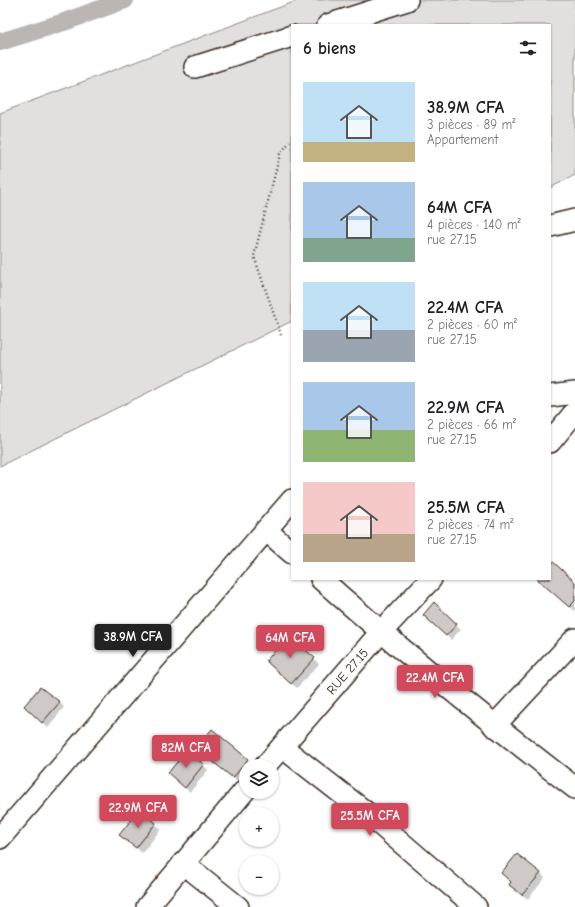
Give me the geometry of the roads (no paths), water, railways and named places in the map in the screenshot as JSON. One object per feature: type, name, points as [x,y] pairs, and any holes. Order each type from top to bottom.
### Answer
[{"type":"street","points":[[331,24],[407,0]]},
{"type":"street","points":[[196,67],[291,36]]},
{"type":"street","points":[[551,226],[575,220]]},
{"type":"street","points":[[551,396],[575,393]]},
{"type":"street","points":[[551,441],[575,412]]},
{"type":"street","points":[[0,838],[291,501]]},
{"type":"street","points":[[266,530],[291,552]]},
{"type":"street","points":[[322,580],[380,632],[494,726],[575,788]]},
{"type":"street","name":"RUE 27.15","points":[[271,759],[380,632],[430,580]]},
{"type":"street","points":[[494,726],[575,639]]},
{"type":"street","points":[[282,747],[368,814],[476,907]]},
{"type":"street","points":[[147,907],[239,797]]},
{"type":"street","points":[[183,863],[238,907]]},
{"type":"waterway","points":[[0,42],[64,22],[125,0]]}]
